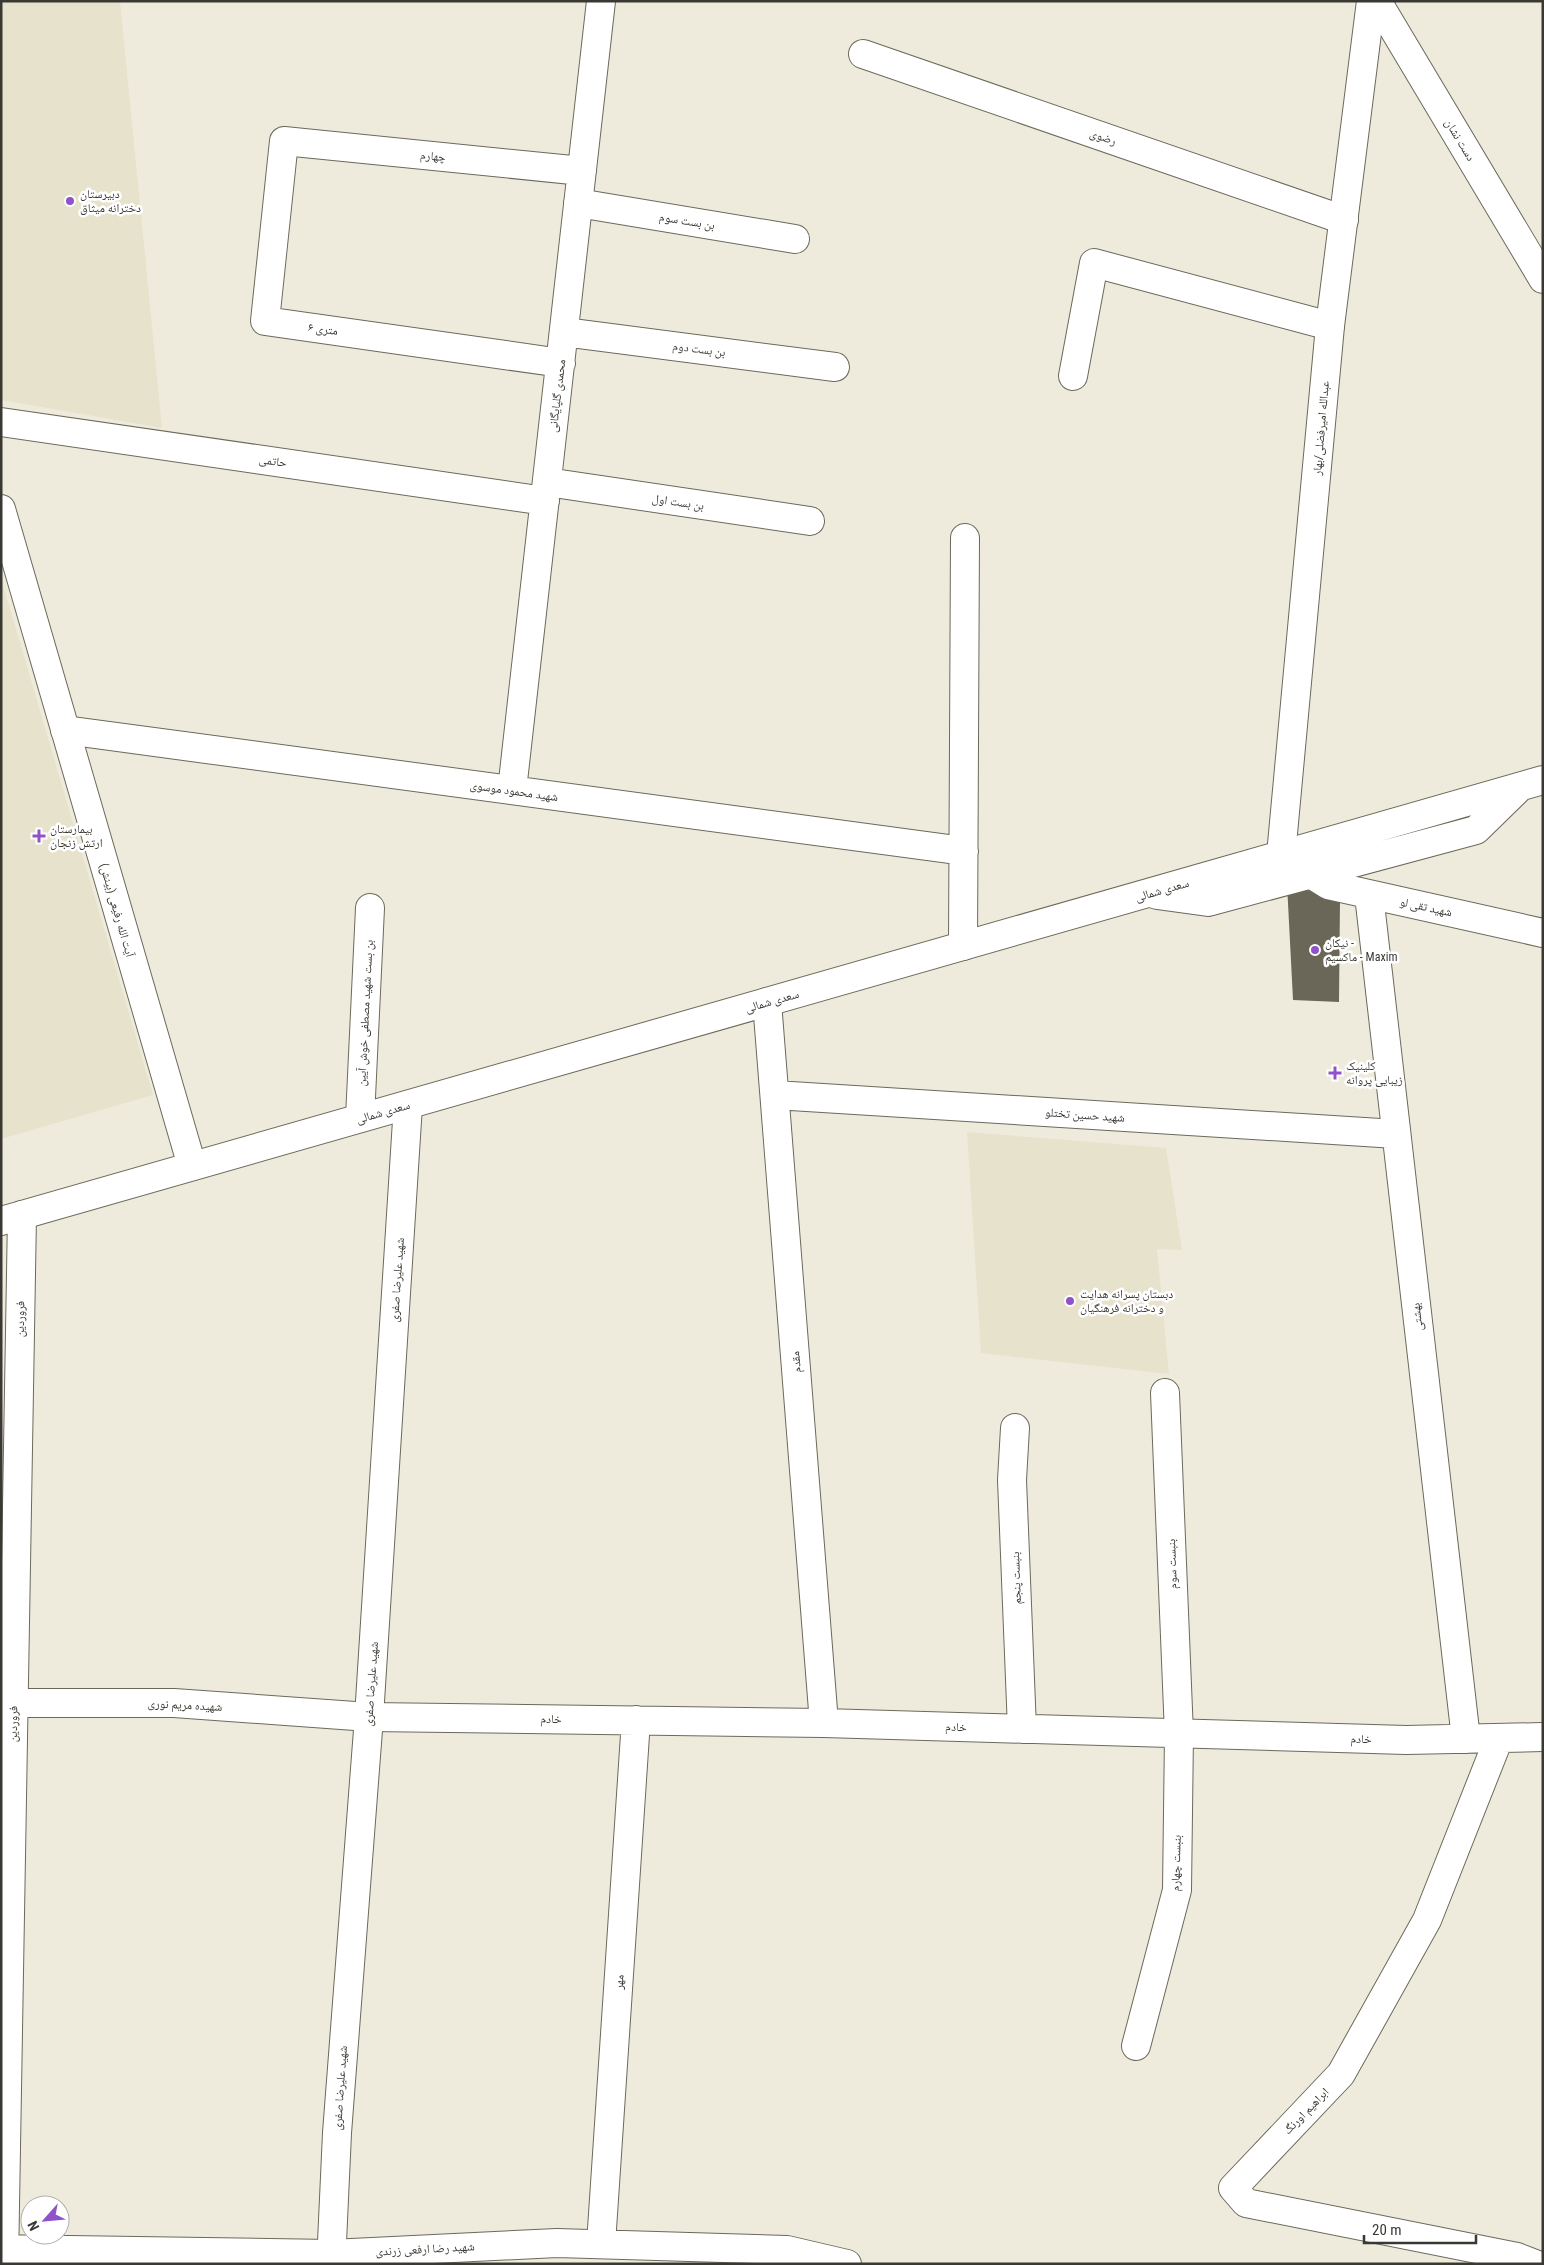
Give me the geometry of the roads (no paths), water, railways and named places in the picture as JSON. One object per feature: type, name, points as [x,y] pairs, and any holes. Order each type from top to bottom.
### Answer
[{"type":"street","name":"محمدی گلپایگانی","points":[[512,790],[601,1]]},
{"type":"street","name":"عبدالله امیرفضلی/بهار","points":[[1281,856],[1330,326],[1371,1]]},
{"type":"street","name":"دست نشان","points":[[1377,1],[1543,279]]},
{"type":"street","name":"رضوی","points":[[863,54],[1344,220]]},
{"type":"street","name":"چهارم","points":[[284,141],[582,172]]},
{"type":"street","name":"۶ متری","points":[[284,141],[265,321],[561,363]]},
{"type":"street","name":"بن بست سوم","points":[[578,203],[795,239]]},
{"type":"street","points":[[1073,376],[1094,263],[1330,326]]},
{"type":"street","name":"بن بست دوم","points":[[564,332],[835,366]]},
{"type":"street","name":"حاتمی","points":[[1,422],[546,492]]},
{"type":"street","name":"بن بست اول","points":[[546,492],[810,521]]},
{"type":"street","name":"آیت الله رفیعی (بینش)","points":[[1,509],[192,1166]]},
{"type":"street","points":[[963,946],[965,538]]},
{"type":"street","name":"شهید محمود موسوی","points":[[65,730],[964,851]]},
{"type":"street","points":[[1148,894],[1208,902],[1476,830],[1532,784]]},
{"type":"street","name":"سعدی شمالی","points":[[12,1218],[1532,784]]},
{"type":"street","name":"شهید تقی لو","points":[[1312,875],[1328,885],[1543,933]]},
{"type":"street","name":"بهشتی","points":[[1369,895],[1466,1739]]},
{"type":"street","name":"بن بست شهید مصطفی خوش آیین","points":[[360,1118],[370,908]]},
{"type":"street","name":"مقدم","points":[[768,1002],[824,1723]]},
{"type":"street","name":"شهید حسین تختلو","points":[[775,1096],[1396,1134]]},
{"type":"street","name":"شهید علیرضا صفری","points":[[331,2259],[337,2133],[369,1717],[408,1105]]},
{"type":"street","name":"فروردین","points":[[3,2254],[12,1218]]},
{"type":"street","name":"بنبست سوم","points":[[1165,1394],[1179,1734]]},
{"type":"street","name":"بنبست پنجم","points":[[1015,1428],[1012,1480],[1022,1729]]},
{"type":"street","name":"شهیده مریم نوری","points":[[7,1703],[174,1703],[369,1717]]},
{"type":"street","name":"خادم","points":[[369,1717],[824,1723],[1406,1740],[1543,1737]]},
{"type":"street","name":"مهر","points":[[602,2244],[636,1720]]},
{"type":"street","name":"بنبست چهارم","points":[[1136,2046],[1177,1890],[1179,1734]]},
{"type":"street","name":"ابراهیم اورنگ","points":[[1499,1738],[1427,1920],[1341,2074],[1233,2188],[1246,2204],[1516,2257],[1535,2264]]},
{"type":"street","name":"شهید رضا ارفعی زرندی","points":[[3,2254],[331,2259],[557,2243],[602,2244],[743,2256],[787,2250],[847,2264]]},
{"type":"place","name":"دبیرستان دخترانه میثاق","points":[[70,201]]},
{"type":"place","name":"بیمارستان ارتش زنجان","points":[[39,836]]},
{"type":"place","name":"نیکان - ماکسیم - Maxim","points":[[1315,950]]},
{"type":"place","name":"کلینیک زیبایی پروانه","points":[[1335,1073]]},
{"type":"place","name":"دبستان پسرانه هدایت و دخترانه فرهنگیان","points":[[1070,1301]]}]
